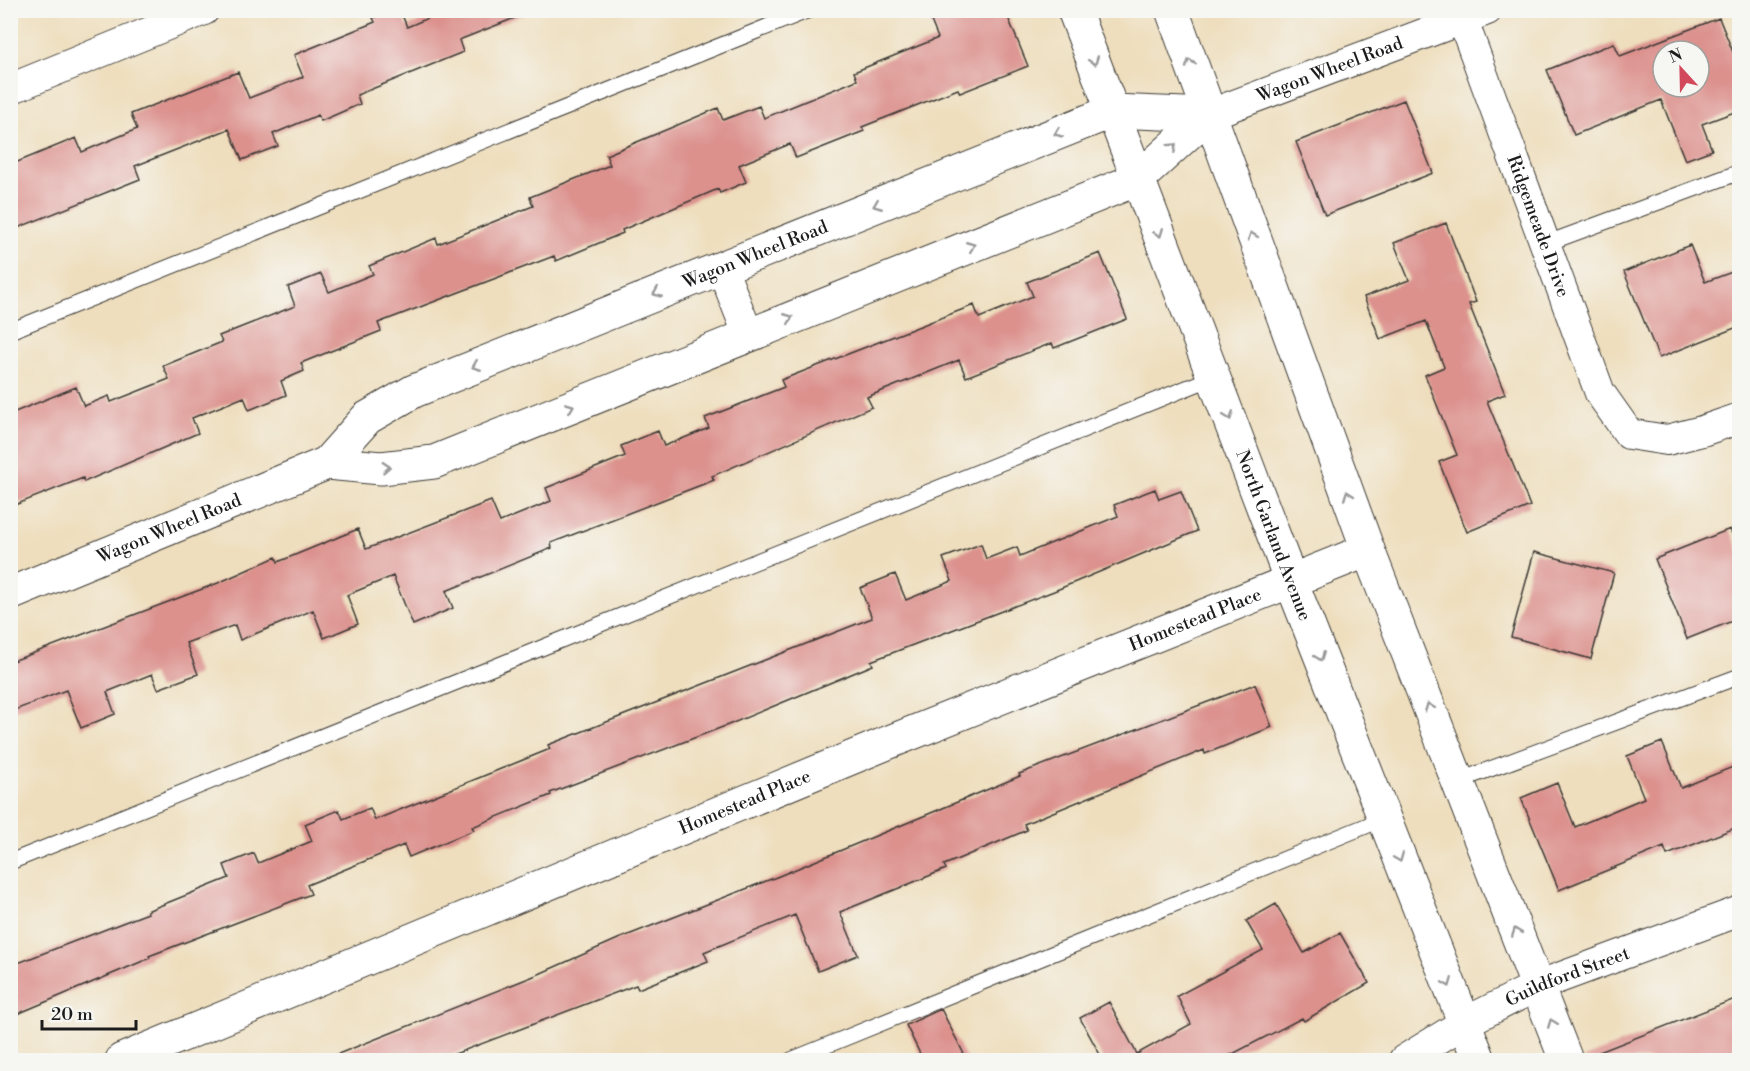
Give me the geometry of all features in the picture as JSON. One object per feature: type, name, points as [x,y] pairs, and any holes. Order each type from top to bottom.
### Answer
[{"type":"street","points":[[10,89],[204,10]]},
{"type":"street","name":"North Garland Avenue","points":[[1074,10],[1291,581],[1479,1060]]},
{"type":"street","points":[[1172,10],[1208,115],[1368,550],[1566,1060]]},
{"type":"street","name":"Wagon Wheel Road","points":[[327,463],[381,468],[434,462],[1138,179],[1208,115],[1469,14]]},
{"type":"street","name":"Ridgemeade Drive","points":[[1469,14],[1545,244],[1600,393],[1629,434],[1666,440],[1740,418]]},
{"type":"street","name":"Wagon Wheel Road","points":[[10,594],[327,463],[367,418],[414,391],[1113,111],[1208,115]]},
{"type":"street","points":[[722,268],[748,334]]},
{"type":"street","name":"Homestead Place","points":[[122,1060],[887,743],[1368,550]]},
{"type":"street","name":"Guildford Street","points":[[1404,1060],[1464,1023],[1537,986],[1740,911]]},
{"type":"lane","points":[[10,331],[809,10]]},
{"type":"lane","points":[[1545,244],[1740,172]]},
{"type":"lane","points":[[10,862],[1214,377]]},
{"type":"lane","points":[[1458,782],[1740,676]]},
{"type":"lane","points":[[791,1060],[1383,819]]},
{"type":"building","points":[[391,10],[400,10],[407,27],[447,10],[530,12],[459,40],[463,52],[357,95],[360,104],[321,121],[318,115],[273,134],[278,146],[242,160],[229,129],[135,166],[140,179],[10,231],[10,165],[76,138],[82,152],[137,129],[131,114],[238,72],[249,98],[303,77],[294,55],[375,22],[373,18]]},
{"type":"building","points":[[958,10],[1005,10],[1028,66],[960,93],[958,89],[862,127],[864,131],[796,158],[790,144],[739,165],[746,182],[720,193],[718,189],[556,261],[554,256],[378,323],[381,331],[301,363],[304,371],[281,381],[286,395],[249,410],[244,397],[192,418],[198,433],[84,482],[83,478],[10,507],[10,414],[76,387],[84,406],[109,396],[111,402],[169,379],[163,366],[222,342],[219,336],[295,306],[288,287],[321,274],[329,292],[373,274],[369,266],[436,238],[438,244],[533,206],[530,197],[610,165],[606,155],[718,108],[723,120],[759,106],[764,118],[857,80],[854,72],[938,38],[931,21]]},
{"type":"building","points":[[1719,18],[1740,69],[1740,110],[1702,124],[1712,150],[1685,160],[1661,100],[1574,135],[1547,70],[1614,43],[1620,56],[1651,44],[1651,99],[1711,99],[1711,39],[1664,39]]},
{"type":"building","points":[[1404,100],[1433,173],[1325,215],[1296,142]]},
{"type":"building","points":[[1446,223],[1476,302],[1469,304],[1505,394],[1487,401],[1530,506],[1467,532],[1439,462],[1457,455],[1425,375],[1444,367],[1426,321],[1380,339],[1364,297],[1409,280],[1394,243]]},
{"type":"building","points":[[1690,245],[1705,282],[1740,269],[1740,326],[1659,358],[1624,272]]},
{"type":"building","points":[[1100,253],[1127,319],[1054,348],[1052,343],[966,377],[959,360],[867,397],[872,407],[712,476],[714,480],[551,543],[552,548],[446,591],[453,608],[413,625],[393,576],[347,595],[358,624],[324,638],[313,610],[240,640],[235,625],[186,643],[198,674],[158,689],[152,674],[107,692],[115,714],[81,728],[66,690],[10,712],[10,662],[218,583],[276,557],[278,562],[358,529],[366,549],[491,501],[500,522],[551,501],[546,488],[625,456],[621,446],[658,431],[664,446],[709,428],[705,418],[784,387],[781,380],[974,305],[979,318],[1033,296],[1027,282]]},
{"type":"building","points":[[1155,489],[1159,499],[1181,491],[1197,531],[1054,591],[871,661],[873,665],[728,725],[550,793],[551,795],[472,827],[474,830],[409,857],[404,845],[307,885],[311,894],[149,956],[150,958],[10,1017],[10,966],[148,913],[147,911],[229,878],[224,865],[254,853],[258,863],[312,841],[305,824],[339,810],[343,819],[370,808],[375,820],[550,749],[548,745],[872,618],[860,588],[895,574],[906,600],[952,581],[943,558],[981,544],[986,559],[1017,547],[1020,556],[1118,516],[1114,505]]},
{"type":"building","points":[[1730,529],[1740,553],[1740,618],[1687,639],[1655,559]]},
{"type":"building","points":[[1534,552],[1614,573],[1591,659],[1511,637]]},
{"type":"building","points":[[1255,684],[1272,727],[1205,754],[1204,750],[1024,824],[1027,830],[944,865],[946,869],[840,912],[858,955],[818,971],[795,915],[704,952],[708,961],[638,989],[636,985],[439,1060],[323,1060],[539,974],[618,939],[779,876],[1020,776],[1019,774]]},
{"type":"building","points":[[1662,742],[1681,788],[1740,764],[1740,826],[1667,855],[1664,847],[1559,890],[1521,798],[1557,783],[1575,827],[1644,798],[1627,756]]},
{"type":"building","points":[[1276,904],[1304,953],[1340,933],[1369,983],[1304,1021],[1302,1018],[1221,1060],[1103,1060],[1080,1018],[1109,1002],[1137,1054],[1191,1024],[1177,996],[1263,950],[1246,921]]},
{"type":"building","points":[[1740,997],[1740,1060],[1584,1060],[1584,1058]]},
{"type":"building","points":[[941,1009],[967,1060],[923,1060],[906,1025]]}]
